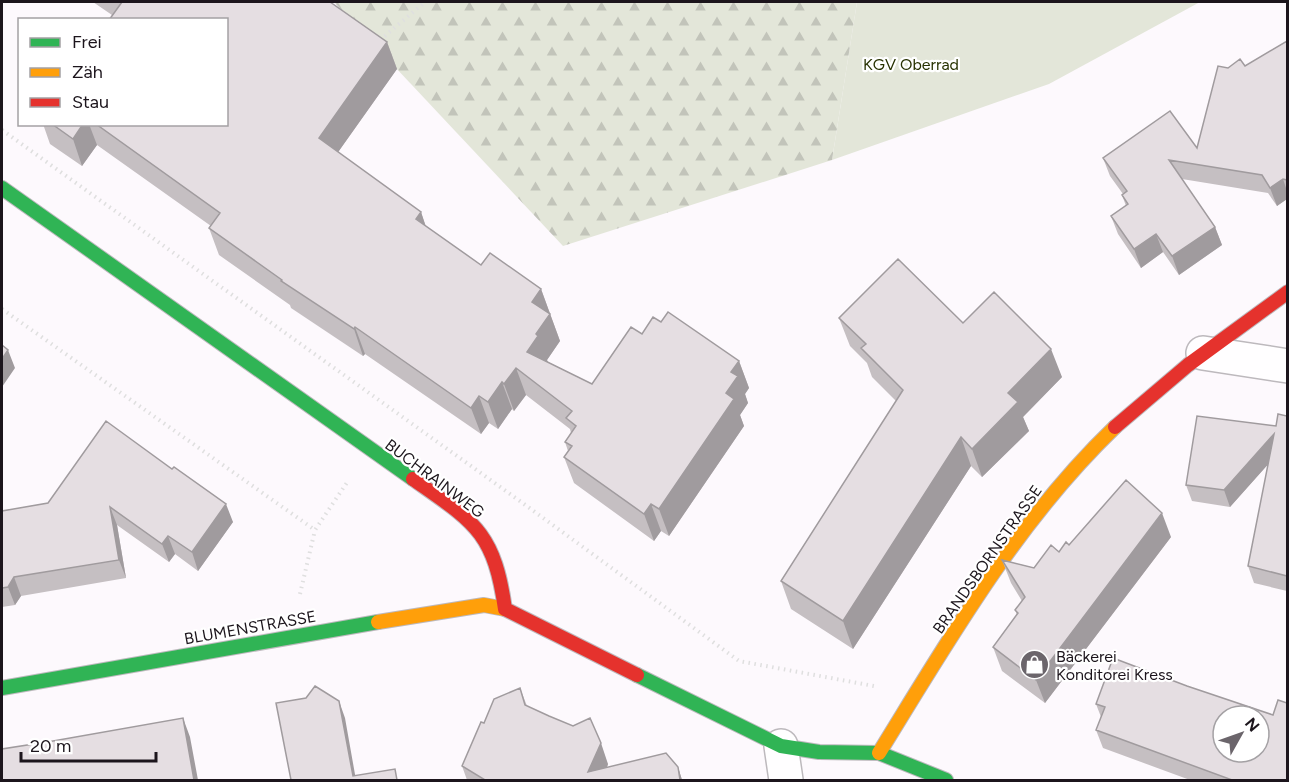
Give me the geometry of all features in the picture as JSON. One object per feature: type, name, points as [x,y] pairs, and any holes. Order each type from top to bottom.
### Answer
[{"type":"street","name":"BUCHRAINWEG","points":[[2,188],[461,513],[477,527],[489,543],[497,561],[505,609]]},
{"type":"street","name":"BRANDSBORNSTRASSE","points":[[879,753],[1023,531],[1095,445],[1120,421],[1203,353],[1287,292]]},
{"type":"street","points":[[1203,353],[1287,366]]},
{"type":"street","name":"BLUMENSTRASSE","points":[[2,688],[458,608],[483,605],[505,609]]},
{"type":"street","points":[[505,609],[781,746],[819,752],[879,753],[946,780]]},
{"type":"street","points":[[781,746],[786,780]]},
{"type":"path","points":[[374,45],[425,2]]},
{"type":"path","points":[[2,130],[739,661],[872,684],[911,703]]},
{"type":"path","points":[[2,309],[315,530]]},
{"type":"path","points":[[290,637],[315,530],[397,413]]},
{"type":"green space","points":[[334,2],[857,2],[832,160],[563,246]]},
{"type":"green space","name":"KGV Oberrad","points":[[857,2],[1200,2],[1049,84],[832,160]]},
{"type":"building","points":[[122,2],[330,2],[387,42],[319,138],[421,212],[416,219],[481,265],[490,253],[541,289],[532,302],[550,314],[527,352],[592,384],[631,327],[642,334],[653,317],[661,322],[668,312],[739,361],[731,372],[738,376],[726,393],[734,399],[659,509],[651,504],[644,514],[564,457],[572,446],[565,442],[576,426],[566,418],[572,411],[516,368],[504,384],[502,382],[488,402],[479,396],[471,408],[355,327],[354,329],[281,281],[209,228],[220,213],[99,126],[228,126],[228,18],[110,18]]},
{"type":"building","points":[[1287,41],[1287,180],[1283,179],[1270,188],[1262,175],[1169,160],[1215,227],[1172,256],[1156,234],[1134,249],[1111,216],[1128,204],[1122,195],[1127,191],[1103,158],[1170,111],[1197,148],[1218,66],[1228,68],[1240,59],[1245,66]]},
{"type":"building","points":[[55,126],[82,126],[73,139]]},
{"type":"building","points":[[898,259],[963,323],[994,292],[1051,349],[1008,393],[1018,402],[972,449],[961,437],[843,621],[781,581],[903,390],[861,348],[866,344],[839,318]]},
{"type":"building","points":[[2,345],[8,350],[2,359]]},
{"type":"building","points":[[1278,414],[1287,416],[1287,576],[1248,566],[1274,434],[1224,490],[1186,485],[1197,416],[1276,426]]},
{"type":"building","points":[[106,421],[172,469],[174,467],[226,504],[192,552],[168,536],[162,544],[110,507],[119,560],[14,577],[8,587],[2,588],[2,511],[48,503]]},
{"type":"building","points":[[1126,480],[1162,513],[1036,680],[993,647],[1018,613],[1015,610],[1025,597],[1002,560],[1034,568],[1051,545],[1059,552],[1066,542],[1069,545]]},
{"type":"building","points":[[1113,658],[1240,704],[1211,704],[1211,764],[1271,764],[1271,714],[1273,715],[1278,700],[1287,703],[1287,780],[1232,780],[1096,730],[1105,707],[1096,704]]},
{"type":"building","points":[[315,686],[339,701],[353,776],[395,769],[397,780],[291,780],[276,703],[306,698]]},
{"type":"building","points":[[520,688],[525,705],[549,716],[573,726],[590,718],[601,743],[588,772],[666,753],[678,767],[680,780],[485,780],[462,766],[481,722],[484,723],[494,699]]},
{"type":"building","points":[[183,718],[194,780],[2,780],[2,749]]},
{"type":"traffic: fast","points":[[2,188],[413,479]]},
{"type":"traffic: fast","points":[[2,688],[378,622]]},
{"type":"traffic: fast","points":[[637,675],[781,746],[819,752],[879,753],[946,780]]},
{"type":"traffic: slow","points":[[879,753],[959,624],[1016,541],[1047,501],[1115,427]]},
{"type":"traffic: slow","points":[[378,622],[484,605],[505,609]]},
{"type":"traffic: jam","points":[[1115,427],[1188,365],[1288,292]]},
{"type":"traffic: jam","points":[[413,479],[452,506],[478,531],[495,562],[505,609],[637,675]]},
{"type":"place","name":"Bäckerei Konditorei Kress","points":[[1035,665]]}]
